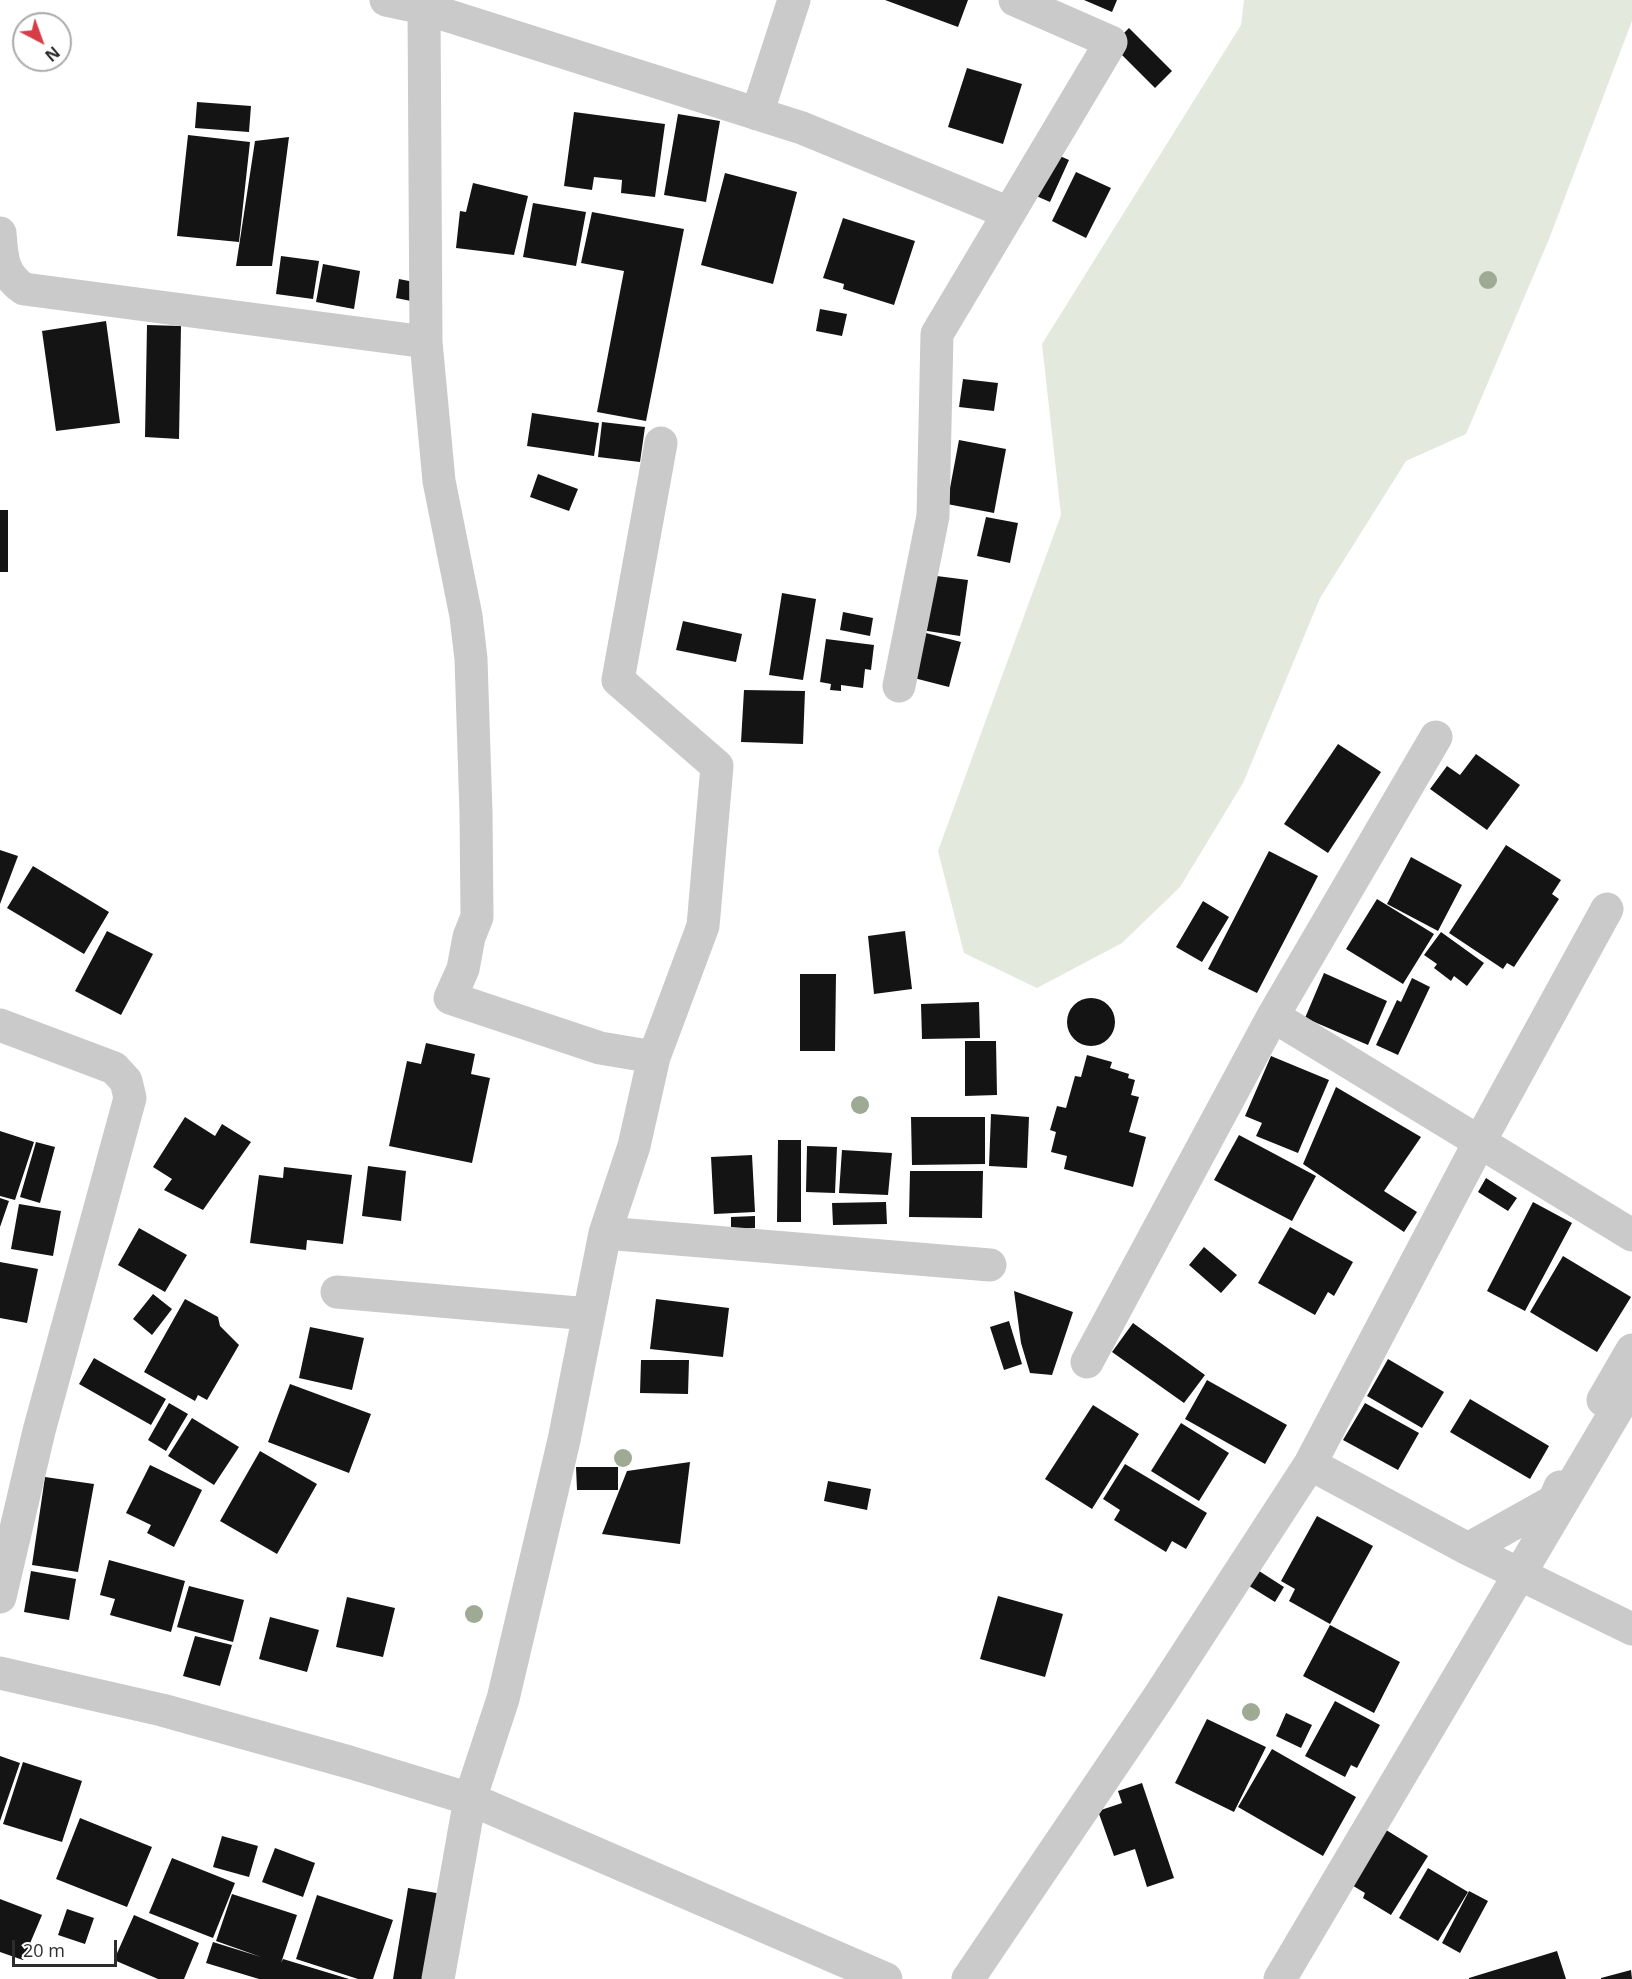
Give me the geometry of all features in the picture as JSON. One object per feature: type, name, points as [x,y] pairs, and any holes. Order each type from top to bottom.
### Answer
[{"type":"street","points":[[386,0],[424,8],[802,128],[1009,213]]},
{"type":"street","points":[[757,114],[794,0]]},
{"type":"street","points":[[898,686],[933,516],[937,334],[1111,42],[1015,0]]},
{"type":"street","points":[[424,8],[426,342],[440,481],[466,616],[471,659],[477,917],[469,937],[463,969],[450,998],[600,1048],[654,1057]]},
{"type":"street","points":[[0,233],[3,262],[11,280],[24,289],[426,342]]},
{"type":"street","points":[[438,1979],[470,1799],[503,1699],[564,1440],[605,1233],[634,1146],[654,1057],[703,926],[717,766],[618,680],[661,443]]},
{"type":"street","points":[[1088,1362],[1273,1016],[1436,737]]},
{"type":"street","points":[[968,1979],[1158,1698],[1310,1464],[1480,1141],[1607,909]]},
{"type":"street","points":[[1273,1016],[1632,1235]]},
{"type":"street","points":[[0,1025],[114,1068],[126,1081],[130,1098],[39,1431],[0,1597]]},
{"type":"street","points":[[605,1233],[990,1265]]},
{"type":"street","points":[[336,1293],[589,1314]]},
{"type":"street","points":[[1468,1549],[1554,1501],[1593,1418],[1632,1350]]},
{"type":"street","points":[[1280,1979],[1632,1384]]},
{"type":"street","points":[[1310,1464],[1468,1549],[1632,1629]]},
{"type":"street","points":[[0,1672],[162,1710],[349,1762],[470,1799],[886,1979]]},
{"type":"shaded area","points":[[1244,0],[1632,0],[1632,21],[1549,239],[1466,434],[1406,461],[1320,598],[1243,783],[1180,887],[1122,943],[1037,988],[964,953],[938,851],[1061,515],[1042,344],[1241,25]]},
{"type":"building","points":[[885,0],[968,0],[958,27]]},
{"type":"building","points":[[1084,0],[1117,0],[1112,12]]},
{"type":"building","points":[[1129,28],[1172,71],[1155,88],[1112,45]]},
{"type":"building","points":[[967,68],[1022,84],[1003,144],[948,127]]},
{"type":"building","points":[[197,102],[251,106],[249,132],[195,128]]},
{"type":"building","points":[[574,112],[665,124],[655,197],[621,193],[622,180],[594,177],[592,190],[564,186]]},
{"type":"building","points":[[678,114],[720,121],[706,202],[664,195]]},
{"type":"building","points":[[188,135],[250,142],[239,242],[177,236]]},
{"type":"building","points":[[289,137],[272,266],[236,266],[255,141]]},
{"type":"building","points":[[1053,153],[1069,160],[1050,202],[1034,195]]},
{"type":"building","points":[[1076,172],[1111,188],[1086,238],[1052,221]]},
{"type":"building","points":[[725,173],[797,192],[773,284],[701,265]]},
{"type":"building","points":[[473,183],[528,196],[514,255],[456,248],[460,211],[466,212]]},
{"type":"building","points":[[533,203],[586,212],[576,266],[523,257]]},
{"type":"building","points":[[592,212],[684,229],[646,421],[597,412],[624,271],[581,263]]},
{"type":"building","points":[[843,218],[915,241],[894,305],[843,289],[844,284],[823,278]]},
{"type":"building","points":[[281,256],[319,261],[313,299],[276,294]]},
{"type":"building","points":[[323,264],[360,271],[354,309],[316,302]]},
{"type":"building","points":[[399,279],[414,282],[411,301],[396,298]]},
{"type":"building","points":[[820,309],[847,314],[842,336],[816,331]]},
{"type":"building","points":[[106,321],[120,423],[56,431],[42,331]]},
{"type":"building","points":[[147,325],[181,326],[179,439],[145,437]]},
{"type":"building","points":[[963,379],[998,383],[994,411],[959,407]]},
{"type":"building","points":[[532,413],[599,423],[594,456],[527,446]]},
{"type":"building","points":[[602,422],[645,427],[640,462],[598,457]]},
{"type":"building","points":[[959,440],[1006,449],[994,513],[947,504]]},
{"type":"building","points":[[538,474],[578,489],[569,511],[530,497]]},
{"type":"building","points":[[0,510],[8,510],[8,572],[0,572]]},
{"type":"building","points":[[986,517],[1018,523],[1010,563],[977,556]]},
{"type":"building","points":[[929,575],[968,580],[960,636],[921,630]]},
{"type":"building","points":[[782,593],[816,599],[803,680],[769,675]]},
{"type":"building","points":[[843,612],[873,618],[870,636],[840,630]]},
{"type":"building","points":[[683,621],[742,634],[736,662],[676,650]]},
{"type":"building","points":[[922,632],[961,642],[949,687],[910,677]]},
{"type":"building","points":[[826,639],[874,645],[871,670],[865,669],[863,688],[841,685],[841,691],[830,690],[831,684],[820,682]]},
{"type":"building","points":[[744,690],[805,691],[803,744],[741,742]]},
{"type":"building","points":[[1338,744],[1381,772],[1328,853],[1284,824]]},
{"type":"building","points":[[1476,754],[1520,785],[1487,830],[1430,789],[1447,766],[1460,775]]},
{"type":"building","points":[[1506,845],[1561,880],[1552,894],[1559,899],[1514,967],[1507,963],[1503,969],[1449,933]]},
{"type":"building","points":[[0,850],[18,856],[0,904]]},
{"type":"building","points":[[1269,851],[1318,876],[1257,993],[1208,969]]},
{"type":"building","points":[[1411,857],[1462,885],[1438,931],[1387,904]]},
{"type":"building","points":[[33,866],[109,912],[84,954],[7,908]]},
{"type":"building","points":[[1377,899],[1434,934],[1403,984],[1346,949]]},
{"type":"building","points":[[1203,901],[1229,917],[1202,962],[1176,947]]},
{"type":"building","points":[[107,931],[153,954],[121,1015],[75,991]]},
{"type":"building","points":[[905,931],[912,989],[874,994],[868,936]]},
{"type":"building","points":[[1441,932],[1484,963],[1467,986],[1454,976],[1451,981],[1434,968],[1437,964],[1424,955]]},
{"type":"building","points":[[1324,973],[1387,1001],[1368,1045],[1305,1018]]},
{"type":"building","points":[[800,974],[836,974],[835,1051],[800,1051]]},
{"type":"building","points":[[1412,978],[1430,987],[1398,1055],[1376,1045],[1397,1000],[1401,1002]]},
{"type":"building","points":[[1086,998],[1096,998],[1111,1008],[1115,1022],[1114,1031],[1105,1042],[1096,1046],[1086,1046],[1071,1036],[1067,1027],[1067,1017],[1077,1002]]},
{"type":"building","points":[[979,1002],[980,1038],[922,1039],[921,1004]]},
{"type":"building","points":[[965,1041],[996,1041],[997,1095],[965,1096]]},
{"type":"building","points":[[426,1043],[475,1054],[471,1074],[490,1078],[472,1163],[389,1146],[407,1061],[421,1064]]},
{"type":"building","points":[[1087,1055],[1112,1062],[1110,1068],[1129,1074],[1128,1078],[1135,1080],[1131,1095],[1139,1097],[1129,1132],[1146,1137],[1133,1187],[1064,1169],[1067,1156],[1051,1152],[1056,1132],[1050,1130],[1057,1106],[1066,1108],[1075,1076],[1081,1077]]},
{"type":"building","points":[[1271,1056],[1329,1080],[1298,1153],[1256,1136],[1262,1123],[1245,1116]]},
{"type":"building","points":[[1336,1087],[1421,1137],[1384,1191],[1417,1212],[1404,1232],[1303,1164]]},
{"type":"building","points":[[991,1114],[1029,1117],[1027,1168],[989,1166]]},
{"type":"building","points":[[185,1117],[215,1136],[222,1124],[251,1142],[203,1210],[164,1190],[172,1179],[153,1167]]},
{"type":"building","points":[[911,1117],[985,1117],[985,1164],[912,1165]]},
{"type":"building","points":[[0,1131],[34,1142],[15,1200],[0,1196]]},
{"type":"building","points":[[1239,1135],[1316,1176],[1292,1221],[1214,1180]]},
{"type":"building","points":[[778,1140],[801,1140],[801,1222],[777,1222]]},
{"type":"building","points":[[36,1142],[55,1147],[40,1203],[20,1197]]},
{"type":"building","points":[[807,1146],[837,1147],[835,1193],[806,1192]]},
{"type":"building","points":[[842,1150],[892,1153],[888,1195],[839,1193]]},
{"type":"building","points":[[752,1155],[755,1212],[714,1214],[711,1157]]},
{"type":"building","points":[[368,1166],[406,1171],[401,1221],[362,1216]]},
{"type":"building","points":[[284,1167],[352,1175],[343,1244],[307,1240],[306,1250],[250,1243],[259,1175],[283,1178]]},
{"type":"building","points":[[910,1171],[983,1171],[982,1218],[909,1217]]},
{"type":"building","points":[[1486,1178],[1517,1198],[1508,1211],[1478,1192]]},
{"type":"building","points":[[0,1198],[9,1201],[0,1227]]},
{"type":"building","points":[[886,1202],[887,1224],[833,1225],[832,1203]]},
{"type":"building","points":[[1533,1202],[1572,1223],[1525,1311],[1487,1291]]},
{"type":"building","points":[[19,1204],[61,1211],[53,1256],[11,1249]]},
{"type":"building","points":[[755,1216],[755,1228],[731,1229],[731,1217]]},
{"type":"building","points":[[1290,1227],[1353,1262],[1334,1296],[1328,1292],[1315,1315],[1258,1283]]},
{"type":"building","points":[[139,1228],[187,1255],[165,1292],[118,1265]]},
{"type":"building","points":[[1204,1247],[1237,1275],[1221,1293],[1189,1265]]},
{"type":"building","points":[[1563,1256],[1631,1297],[1597,1352],[1530,1312]]},
{"type":"building","points":[[0,1262],[38,1269],[27,1323],[0,1318]]},
{"type":"building","points":[[1014,1291],[1073,1312],[1052,1375],[1030,1373],[1021,1343]]},
{"type":"building","points":[[153,1294],[172,1309],[152,1335],[133,1319]]},
{"type":"building","points":[[185,1299],[218,1317],[220,1326],[239,1345],[207,1400],[198,1395],[195,1401],[144,1372]]},
{"type":"building","points":[[656,1299],[729,1308],[723,1357],[650,1349]]},
{"type":"building","points":[[1009,1321],[1022,1364],[1004,1370],[990,1327]]},
{"type":"building","points":[[1133,1323],[1205,1375],[1184,1403],[1112,1352]]},
{"type":"building","points":[[310,1327],[364,1338],[352,1390],[299,1378]]},
{"type":"building","points":[[94,1358],[166,1399],[151,1425],[79,1384]]},
{"type":"building","points":[[1388,1359],[1444,1392],[1422,1428],[1367,1396]]},
{"type":"building","points":[[641,1360],[689,1360],[688,1394],[640,1393]]},
{"type":"building","points":[[1207,1380],[1287,1425],[1265,1464],[1185,1419]]},
{"type":"building","points":[[290,1384],[371,1414],[349,1473],[268,1442]]},
{"type":"building","points":[[1470,1399],[1549,1446],[1530,1479],[1450,1432]]},
{"type":"building","points":[[169,1403],[188,1414],[166,1451],[148,1440]]},
{"type":"building","points":[[1365,1403],[1419,1433],[1398,1470],[1343,1440]]},
{"type":"building","points":[[1093,1405],[1139,1434],[1092,1509],[1045,1479]]},
{"type":"building","points":[[192,1418],[239,1447],[214,1485],[168,1456]]},
{"type":"building","points":[[1181,1423],[1229,1453],[1199,1501],[1151,1471]]},
{"type":"building","points":[[260,1451],[317,1484],[277,1554],[220,1521]]},
{"type":"building","points":[[690,1462],[680,1544],[602,1534],[627,1471]]},
{"type":"building","points":[[1125,1464],[1207,1513],[1186,1549],[1172,1541],[1166,1552],[1114,1520],[1120,1510],[1103,1499]]},
{"type":"building","points":[[150,1465],[202,1490],[174,1547],[147,1533],[151,1525],[126,1513]]},
{"type":"building","points":[[576,1467],[618,1467],[618,1490],[577,1490]]},
{"type":"building","points":[[45,1477],[94,1484],[78,1572],[32,1565]]},
{"type":"building","points":[[828,1481],[871,1489],[867,1510],[824,1501]]},
{"type":"building","points":[[1317,1516],[1373,1546],[1330,1624],[1289,1601],[1295,1589],[1281,1581]]},
{"type":"building","points":[[109,1560],[185,1581],[171,1632],[110,1615],[115,1599],[100,1595]]},
{"type":"building","points":[[1256,1569],[1284,1587],[1275,1602],[1246,1584]]},
{"type":"building","points":[[31,1571],[76,1579],[69,1620],[24,1612]]},
{"type":"building","points":[[189,1586],[244,1600],[233,1642],[177,1627]]},
{"type":"building","points":[[998,1596],[1063,1614],[1045,1677],[980,1659]]},
{"type":"building","points":[[347,1597],[395,1608],[383,1657],[336,1647]]},
{"type":"building","points":[[270,1617],[319,1630],[307,1672],[259,1659]]},
{"type":"building","points":[[1330,1625],[1400,1662],[1374,1713],[1303,1676]]},
{"type":"building","points":[[195,1636],[232,1645],[220,1686],[183,1676]]},
{"type":"building","points":[[1335,1701],[1380,1725],[1357,1768],[1351,1765],[1345,1777],[1305,1756]]},
{"type":"building","points":[[1286,1713],[1312,1725],[1301,1748],[1276,1736]]},
{"type":"building","points":[[1207,1719],[1266,1747],[1234,1812],[1175,1783]]},
{"type":"building","points":[[1272,1749],[1356,1797],[1323,1856],[1238,1807]]},
{"type":"building","points":[[0,1756],[20,1763],[0,1821]]},
{"type":"building","points":[[23,1762],[82,1781],[62,1842],[3,1824]]},
{"type":"building","points":[[1142,1783],[1174,1878],[1147,1887],[1135,1849],[1114,1856],[1098,1811],[1122,1803],[1118,1791]]},
{"type":"building","points":[[80,1818],[152,1847],[127,1907],[56,1879]]},
{"type":"building","points":[[1383,1828],[1428,1856],[1391,1915],[1363,1898],[1365,1893],[1345,1881]]},
{"type":"building","points":[[222,1836],[258,1846],[249,1877],[213,1867]]},
{"type":"building","points":[[275,1848],[315,1863],[303,1897],[262,1882]]},
{"type":"building","points":[[172,1858],[235,1883],[213,1938],[149,1913]]},
{"type":"building","points":[[1428,1868],[1468,1892],[1438,1941],[1399,1918]]},
{"type":"building","points":[[408,1888],[442,1894],[429,1979],[393,1979]]},
{"type":"building","points":[[1469,1891],[1488,1901],[1460,1953],[1442,1943]]},
{"type":"building","points":[[232,1894],[297,1915],[281,1963],[283,1959],[349,1979],[259,1979],[206,1963],[213,1942],[261,1957],[216,1941]]},
{"type":"building","points":[[317,1895],[393,1920],[373,1979],[358,1979],[296,1959]]},
{"type":"building","points":[[0,1899],[42,1915],[23,1960],[0,1952]]},
{"type":"building","points":[[67,1909],[94,1918],[85,1944],[58,1935]]},
{"type":"building","points":[[134,1915],[199,1943],[184,1979],[158,1979],[114,1960]]},
{"type":"building","points":[[1557,1951],[1566,1979],[1469,1979],[1469,1978]]},
{"type":"building","points":[[1631,1970],[1632,1979],[1601,1979],[1601,1978]]}]
